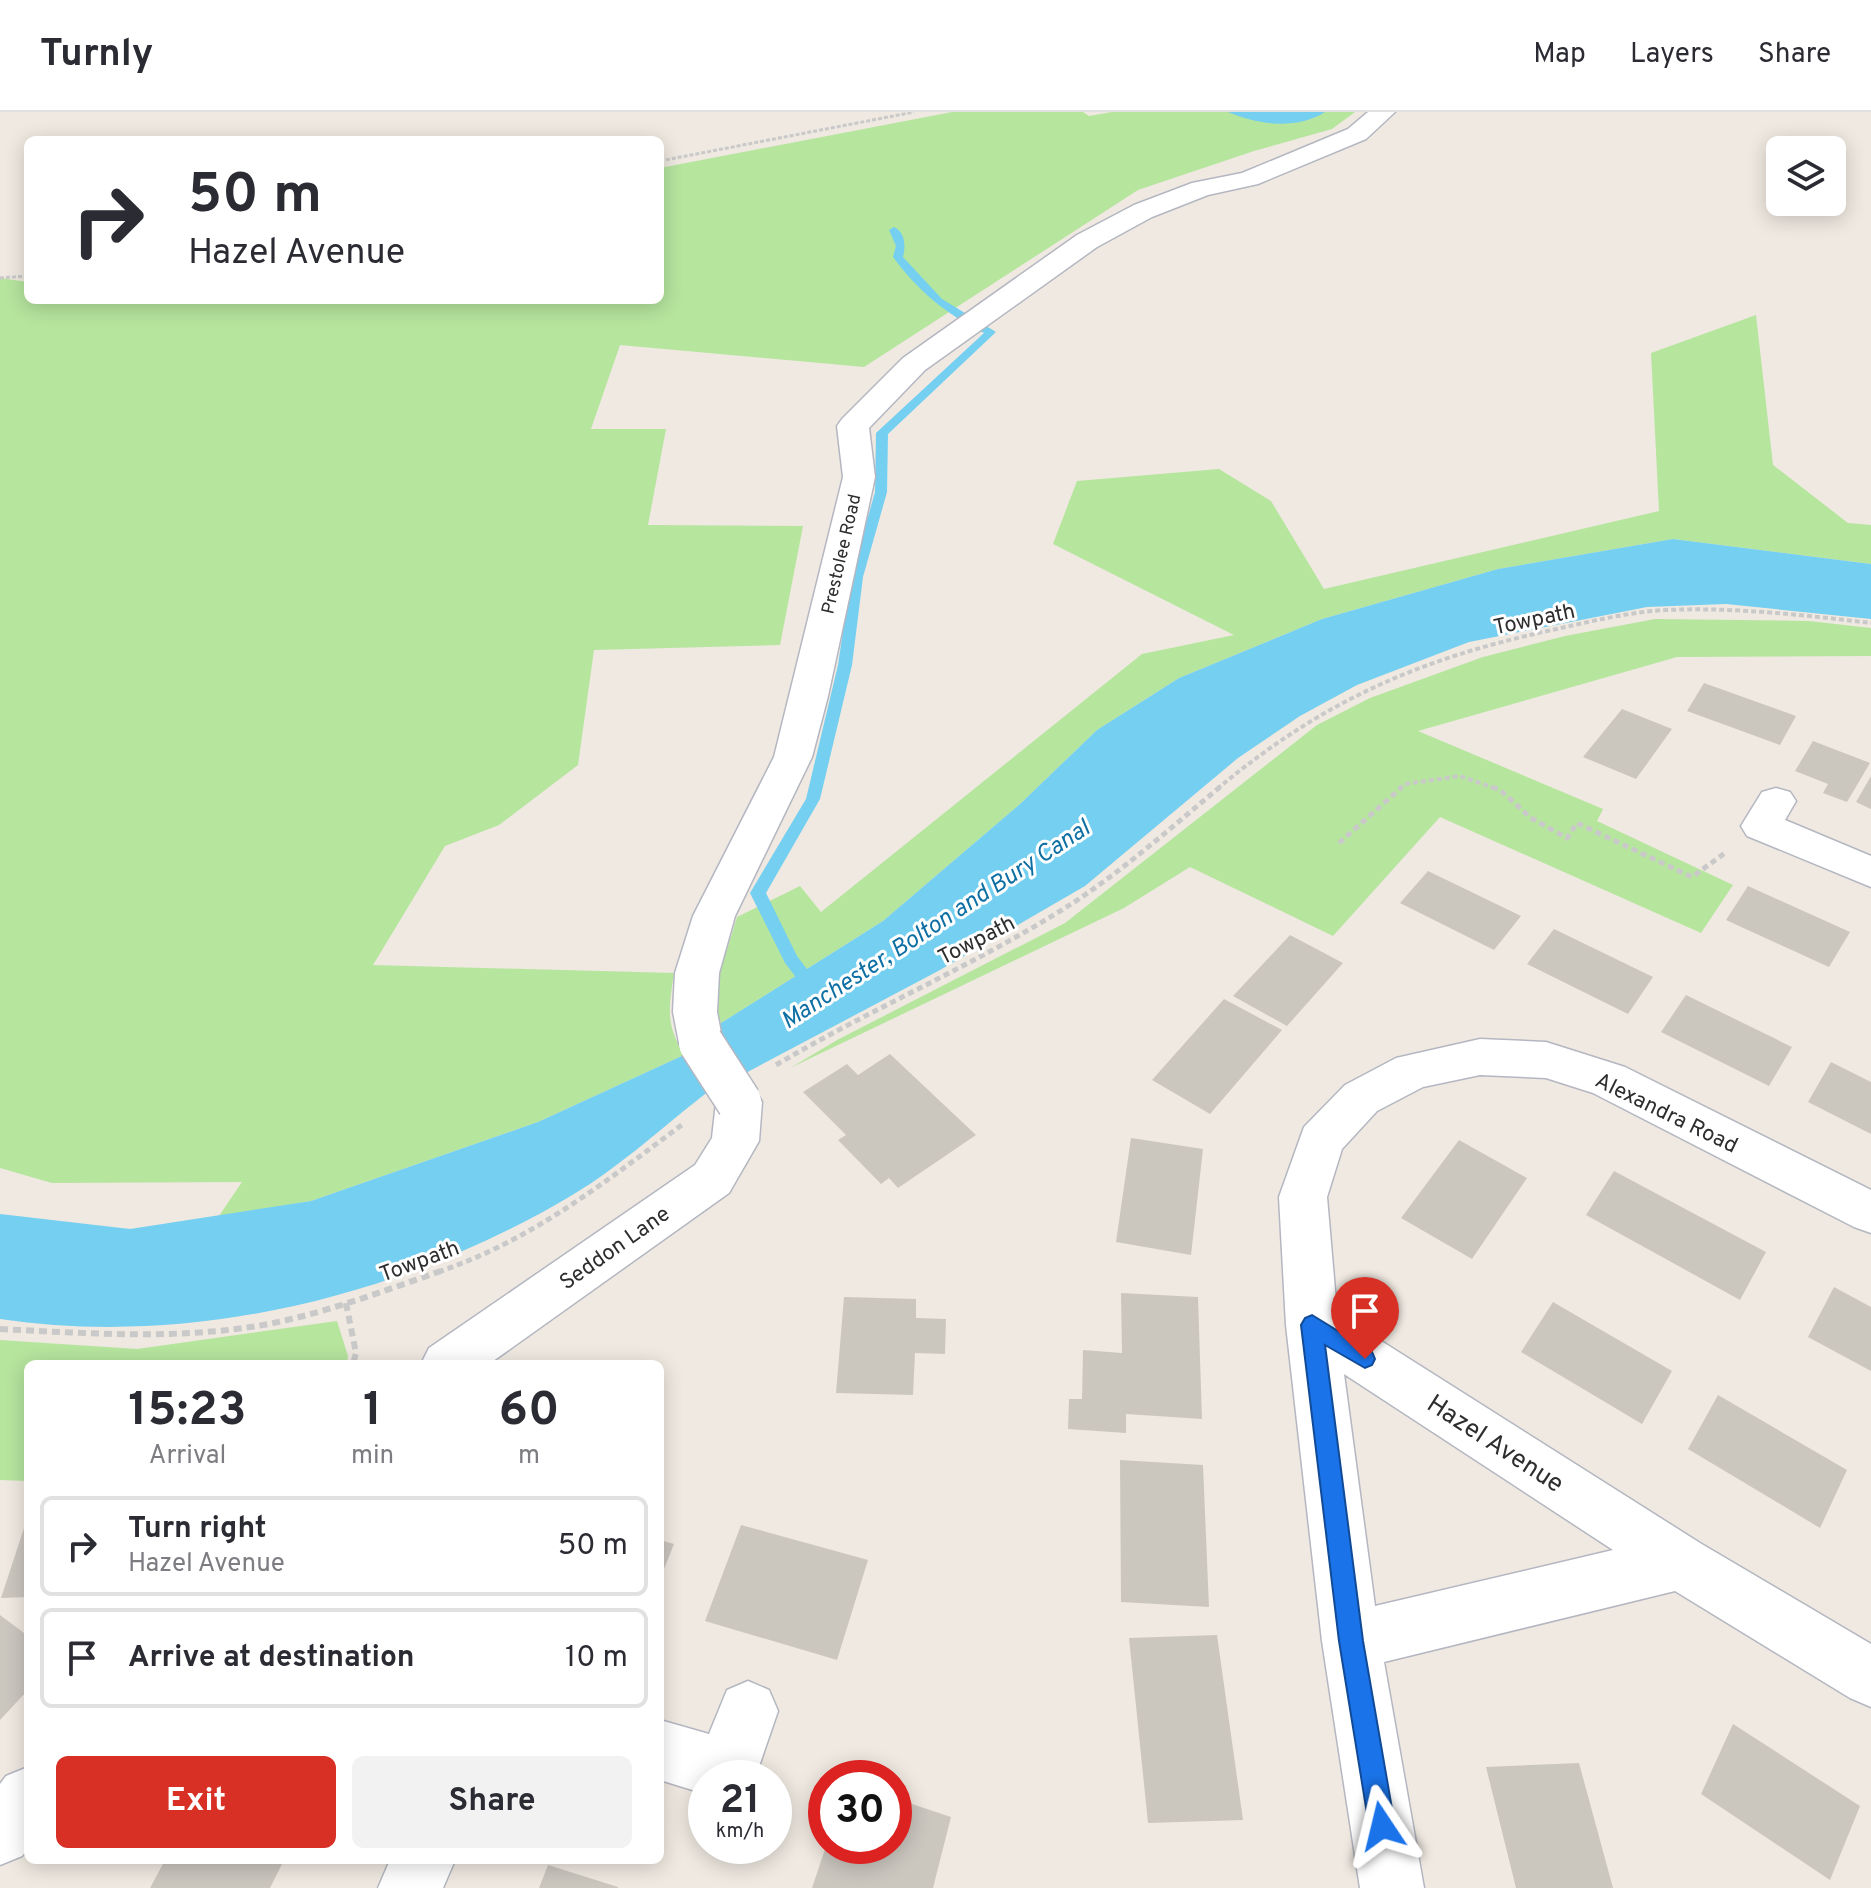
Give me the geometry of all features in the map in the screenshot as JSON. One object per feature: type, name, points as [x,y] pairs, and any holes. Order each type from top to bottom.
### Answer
[{"type":"street","name":"Prestolee Road","points":[[753,1086],[701,1043],[695,1012],[697,973],[714,916],[793,757],[859,477],[853,426],[914,364],[1087,241],[1143,211],[1201,188],[1249,179],[1357,134],[1383,112]]},
{"type":"street","points":[[1768,814],[1871,872]]},
{"type":"street","name":"Alexandra Road","points":[[1392,1888],[1351,1641],[1312,1325],[1303,1197],[1321,1140],[1361,1098],[1412,1071],[1480,1057],[1546,1060],[1609,1080],[1871,1213]]},
{"type":"street","name":"Seddon Lane","points":[[453,1360],[712,1179],[735,1141],[753,1086]]},
{"type":"street","name":"Hazel Avenue","points":[[1312,1325],[1680,1562],[1871,1677]]},
{"type":"street","points":[[1351,1641],[1680,1562]]},
{"type":"street","points":[[731,1760],[748,1711]]},
{"type":"street","points":[[664,1751],[688,1760]]},
{"type":"street","points":[[410,1888],[421,1864]]},
{"type":"path","points":[[664,160],[914,112]]},
{"type":"path","points":[[0,278],[24,276]]},
{"type":"path","name":"Towpath","points":[[753,1086],[814,1041],[1034,928],[1124,867],[1225,781],[1309,720],[1370,685],[1479,647],[1592,621],[1660,611],[1792,612],[1871,623]]},
{"type":"path","points":[[1339,843],[1405,784],[1460,776],[1500,790],[1531,818],[1567,838],[1577,823],[1692,877],[1768,814]]},
{"type":"path","name":"Towpath","points":[[0,1329],[137,1336],[231,1329],[346,1303],[454,1267],[537,1229],[587,1197],[693,1116]]},
{"type":"path","points":[[346,1303],[356,1353],[354,1360]]},
{"type":"green space","points":[[952,112],[1083,112],[1089,116],[1112,112],[1355,112],[1332,129],[1254,151],[1138,190],[864,367],[620,345],[591,429],[666,429],[648,525],[803,526],[780,645],[594,650],[578,765],[499,825],[445,846],[373,965],[674,973],[671,1024],[684,1055],[538,1122],[311,1201],[219,1216],[242,1182],[52,1183],[0,1168],[0,278],[24,281],[24,304],[664,304],[664,167]]},
{"type":"green space","points":[[1756,315],[1773,465],[1848,523],[1871,525],[1871,564],[1673,539],[1498,569],[1322,619],[1179,678],[1097,730],[1020,804],[883,921],[721,1023],[712,1012],[718,979],[737,917],[800,886],[821,912],[1142,654],[1234,635],[1053,544],[1077,481],[1219,469],[1271,501],[1324,589],[1659,511],[1651,353]]},
{"type":"green space","points":[[1655,619],[1809,621],[1871,628],[1871,656],[1677,657],[1418,731],[1603,809],[1597,821],[1733,885],[1701,933],[1440,817],[1333,936],[1190,867],[1124,908],[790,1068],[839,1039],[1065,923],[1317,725],[1370,698],[1483,657],[1565,636]]},
{"type":"green space","points":[[337,1321],[348,1356],[348,1360],[24,1360],[24,1481],[0,1480],[0,1340],[137,1349]]},
{"type":"water","points":[[1228,112],[1325,112],[1302,121],[1277,124]]},
{"type":"water","name":"Manchester, Bolton and Bury Canal","points":[[1673,539],[1871,564],[1871,619],[1726,604],[1647,607],[1469,642],[1357,685],[1300,716],[1238,758],[1085,886],[940,970],[740,1076],[716,1032],[721,1023],[883,921],[1020,804],[1097,730],[1179,678],[1322,619],[1498,569]]},
{"type":"water","points":[[684,1055],[709,1091],[592,1183],[509,1230],[441,1260],[370,1286],[297,1305],[223,1319],[148,1326],[74,1326],[0,1319],[0,1214],[130,1229],[311,1201],[538,1122]]},
{"type":"building","points":[[1704,683],[1796,716],[1780,745],[1687,711]]},
{"type":"building","points":[[1622,709],[1672,729],[1636,779],[1583,757]]},
{"type":"building","points":[[1813,741],[1870,763],[1847,802],[1823,793],[1828,784],[1795,771]]},
{"type":"building","points":[[1871,776],[1871,809],[1856,802]]},
{"type":"building","points":[[1428,871],[1521,916],[1494,950],[1400,903]]},
{"type":"building","points":[[1748,886],[1850,932],[1829,967],[1726,920]]},
{"type":"building","points":[[1554,929],[1653,977],[1628,1014],[1527,964]]},
{"type":"building","points":[[1290,935],[1343,963],[1287,1026],[1233,996]]},
{"type":"building","points":[[1686,995],[1792,1047],[1769,1086],[1661,1032]]},
{"type":"building","points":[[1224,999],[1282,1030],[1210,1114],[1152,1080]]},
{"type":"building","points":[[890,1054],[976,1135],[898,1188],[889,1178],[881,1184],[838,1140],[846,1135],[803,1092],[847,1064],[858,1075]]},
{"type":"building","points":[[1831,1062],[1871,1082],[1871,1134],[1808,1102]]},
{"type":"building","points":[[1131,1138],[1203,1149],[1191,1255],[1116,1242]]},
{"type":"building","points":[[1459,1140],[1527,1178],[1472,1259],[1401,1218]]},
{"type":"building","points":[[1614,1171],[1766,1252],[1740,1300],[1586,1215]]},
{"type":"building","points":[[1834,1287],[1871,1307],[1871,1371],[1808,1337]]},
{"type":"building","points":[[1121,1293],[1198,1297],[1202,1419],[1126,1414],[1126,1433],[1068,1429],[1069,1399],[1082,1399],[1083,1350],[1122,1353]]},
{"type":"building","points":[[844,1297],[916,1299],[916,1318],[946,1319],[945,1354],[915,1353],[913,1395],[836,1393]]},
{"type":"building","points":[[1553,1302],[1672,1371],[1642,1424],[1521,1352]]},
{"type":"building","points":[[1718,1395],[1847,1470],[1820,1528],[1688,1449]]},
{"type":"building","points":[[1120,1460],[1203,1465],[1209,1607],[1121,1602]]},
{"type":"building","points":[[741,1525],[868,1560],[837,1660],[705,1621]]},
{"type":"building","points":[[24,1528],[24,1597],[1,1598]]},
{"type":"building","points":[[664,1541],[674,1544],[664,1569]]},
{"type":"building","points":[[0,1615],[24,1633],[24,1694],[0,1720]]},
{"type":"building","points":[[1217,1635],[1243,1820],[1148,1823],[1129,1638]]},
{"type":"building","points":[[1733,1724],[1860,1806],[1830,1880],[1701,1794]]},
{"type":"building","points":[[1579,1763],[1613,1888],[1516,1888],[1486,1767]]},
{"type":"building","points":[[912,1804],[951,1817],[933,1888],[812,1888],[820,1864],[912,1864]]},
{"type":"building","points":[[163,1864],[282,1864],[270,1888],[150,1888]]},
{"type":"building","points":[[548,1865],[618,1887],[618,1888],[539,1888]]},
{"type":"waterway","name":"Manchester, Bolton and Bury Canal","points":[[814,989],[791,959],[758,893],[813,799],[845,665],[857,577],[881,492],[882,433],[991,332],[938,302],[919,283],[898,257],[901,246],[894,230]]},
{"type":"route","points":[[1365,1359],[1312,1325],[1351,1641],[1382,1826]]}]
